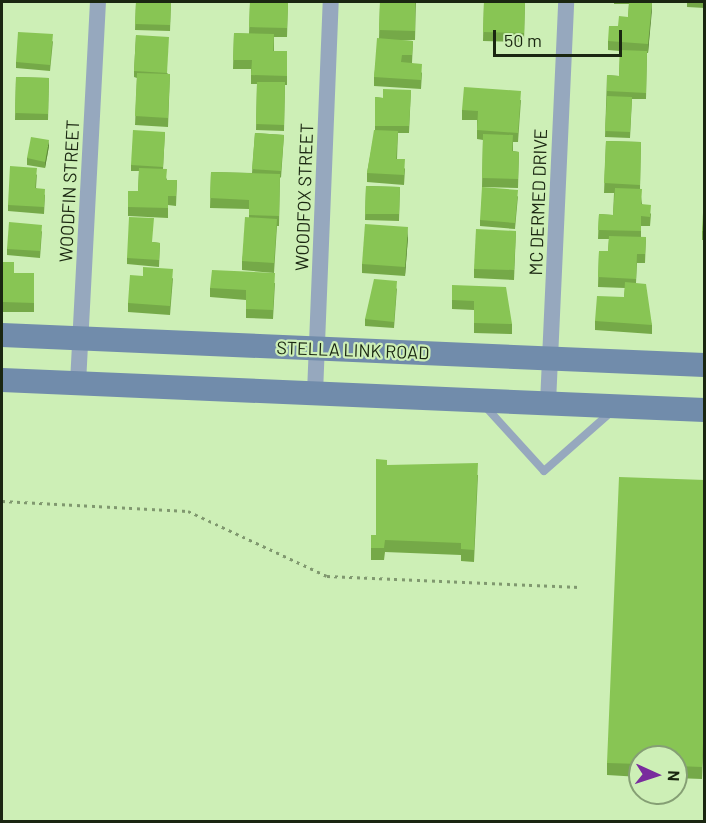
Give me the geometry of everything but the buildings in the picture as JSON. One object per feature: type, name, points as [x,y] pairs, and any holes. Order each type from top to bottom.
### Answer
[{"type":"main road","name":"STELLA LINK ROAD","points":[[2,335],[705,365]]},
{"type":"main road","points":[[2,380],[705,410]]},
{"type":"street","name":"WOODFIN STREET","points":[[78,383],[98,2]]},
{"type":"street","name":"WOODFOX STREET","points":[[315,393],[331,2]]},
{"type":"street","name":"MC DERMED DRIVE","points":[[548,403],[566,2]]},
{"type":"lane","points":[[479,400],[544,471],[618,406]]},
{"type":"path","points":[[2,501],[188,511],[327,576],[579,587]]}]
